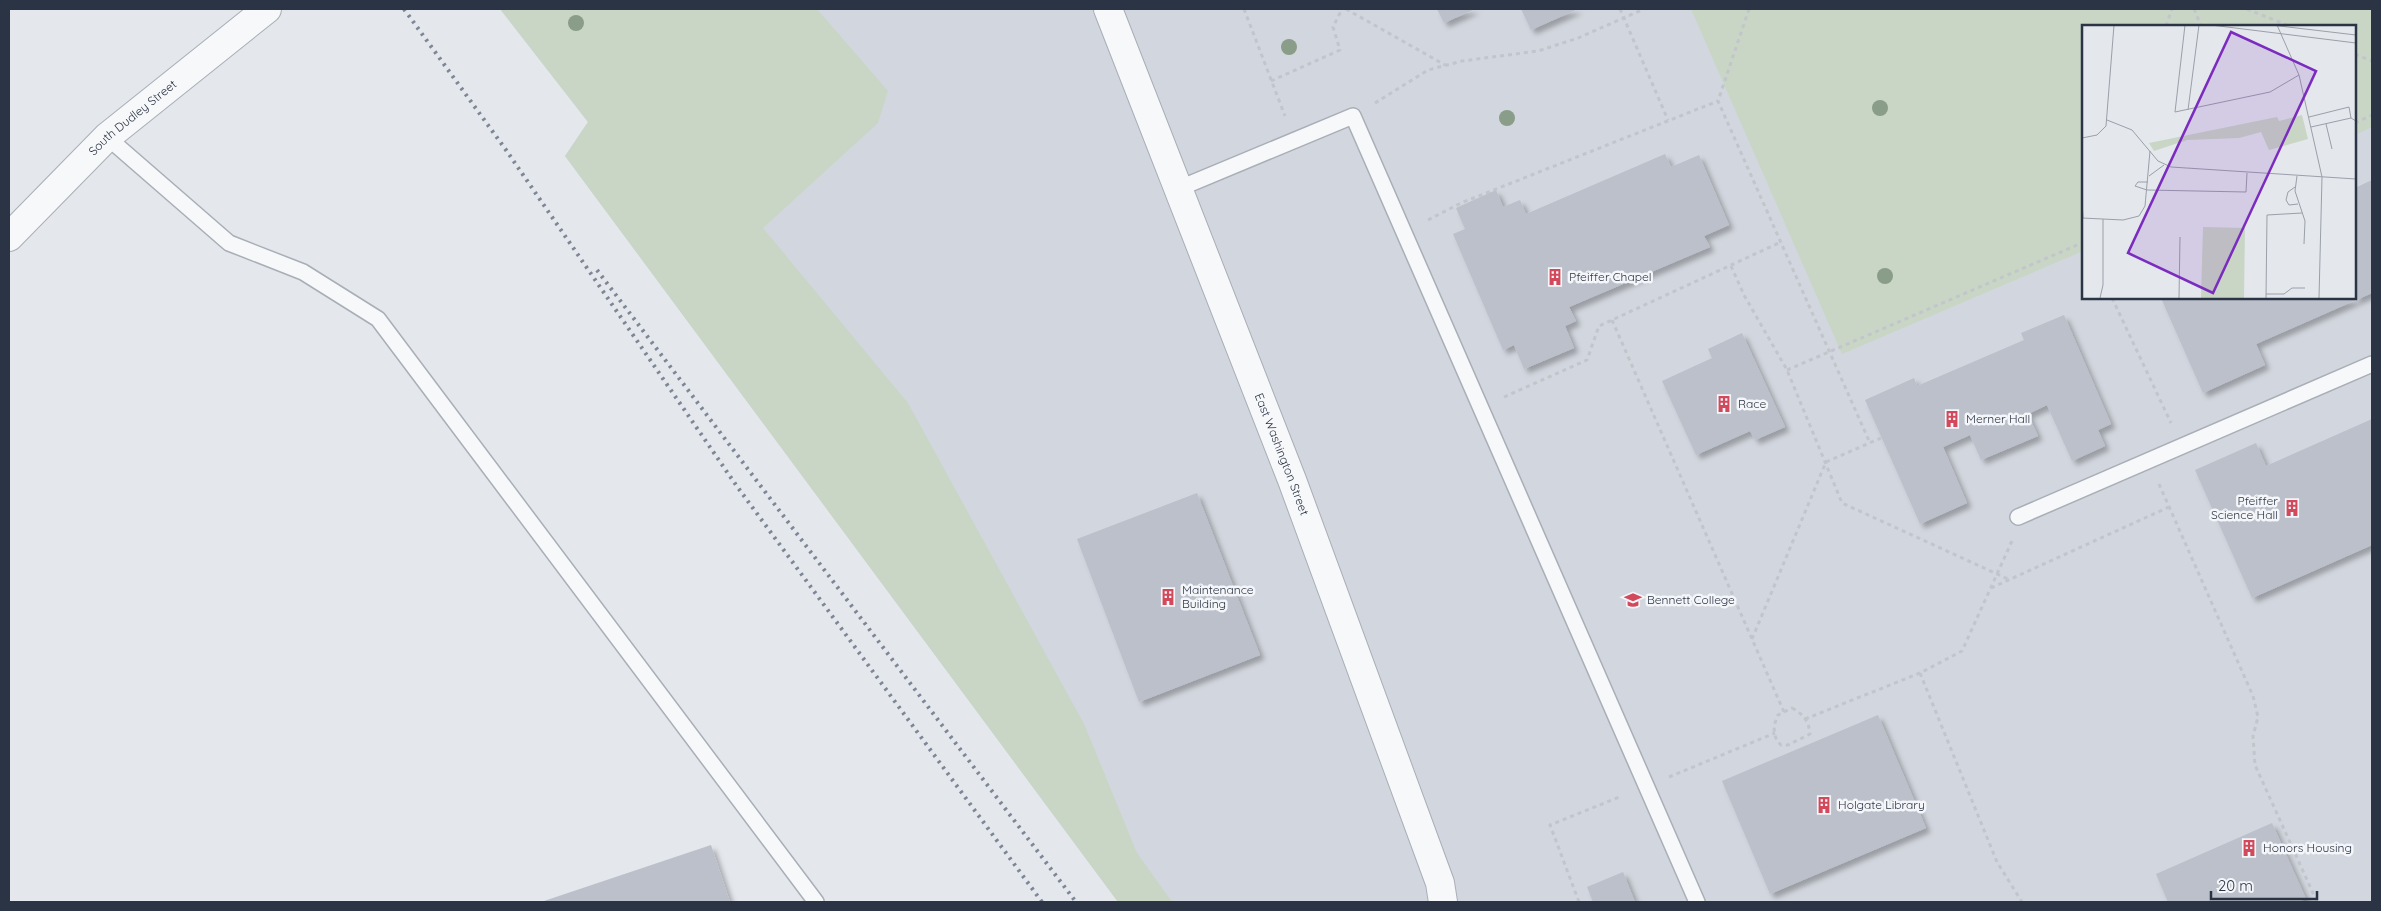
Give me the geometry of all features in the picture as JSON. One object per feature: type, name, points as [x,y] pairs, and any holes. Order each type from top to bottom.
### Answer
[{"type":"street","name":"South Dudley Street","points":[[9,238],[107,137],[267,9]]},
{"type":"street","name":"East Washington Street","points":[[1108,9],[1180,188],[1292,480],[1440,883],[1443,902]]},
{"type":"lane","points":[[1180,188],[1353,116],[1697,902]]},
{"type":"lane","points":[[107,137],[229,243],[303,272],[378,319],[816,902]]},
{"type":"lane","points":[[2018,517],[2372,364]]},
{"type":"path","points":[[1244,9],[1295,140]]},
{"type":"path","points":[[1271,81],[1340,50],[1333,27],[1342,9]]},
{"type":"path","points":[[1346,9],[1446,65]]},
{"type":"path","points":[[1620,9],[1668,120]]},
{"type":"path","points":[[1353,116],[1428,70],[1462,61],[1538,51],[1578,38],[1644,9]]},
{"type":"path","points":[[1749,9],[1718,101],[1870,443]]},
{"type":"path","points":[[2166,25],[2172,9]]},
{"type":"path","points":[[2194,9],[2201,25]]},
{"type":"path","points":[[2247,9],[2287,25]]},
{"type":"path","points":[[2356,54],[2372,61]]},
{"type":"path","points":[[1404,232],[1461,203],[1718,101]]},
{"type":"path","points":[[2356,123],[2372,115]]},
{"type":"path","points":[[1480,407],[1587,360],[1599,326],[1781,242]]},
{"type":"path","points":[[1787,370],[2082,243]]},
{"type":"path","points":[[1731,266],[1744,295],[1787,370],[1842,503],[2008,579]]},
{"type":"path","points":[[2112,299],[2182,446]]},
{"type":"path","points":[[1612,320],[1784,712]]},
{"type":"path","points":[[1751,639],[1826,462],[1881,438]]},
{"type":"path","points":[[2148,460],[2253,696],[2258,717],[2253,736],[2255,765],[2317,902]]},
{"type":"path","points":[[1990,589],[2008,579],[2169,507]]},
{"type":"path","points":[[1805,720],[1920,673],[1962,651],[2012,541],[2018,517]]},
{"type":"path","points":[[1920,673],[1997,862],[2022,902]]},
{"type":"path","points":[[1792,708],[1802,713],[1805,720],[1809,726],[1810,734],[1788,745],[1781,745],[1777,741],[1773,725],[1778,715],[1792,708]]},
{"type":"shaded area","name":"Bennett College","points":[[500,9],[2372,9],[2372,902],[1118,902],[565,156],[588,122]]},
{"type":"green space","points":[[500,9],[817,9],[888,91],[878,123],[763,228],[908,403],[1084,724],[1137,853],[1172,902],[1118,902],[565,156],[588,122]]},
{"type":"green space","points":[[1691,9],[2372,9],[2372,127],[2356,135],[2356,25],[2082,25],[2082,251],[1842,354]]},
{"type":"building","points":[[1437,9],[1475,9],[1444,23]]},
{"type":"building","points":[[1521,9],[1578,9],[1531,30]]},
{"type":"building","name":"Pfeiffer Chapel","points":[[1665,154],[1671,167],[1699,155],[1729,225],[1704,236],[1710,247],[1569,307],[1576,321],[1565,326],[1574,348],[1524,369],[1514,345],[1503,350],[1453,234],[1465,229],[1456,208],[1496,190],[1503,207],[1520,200],[1526,214]]},
{"type":"building","points":[[2372,180],[2372,293],[2256,344],[2265,365],[2203,393],[2161,299],[2356,299],[2356,188]]},
{"type":"building","name":"Merner Hall","points":[[2064,315],[2111,424],[2098,430],[2105,446],[2072,461],[2047,405],[2028,414],[2038,436],[1981,460],[1970,435],[1943,447],[1967,503],[1920,524],[1865,400],[1914,378],[1917,386],[2024,340],[2021,333]]},
{"type":"building","name":"Race","points":[[1742,333],[1785,427],[1755,440],[1750,431],[1696,455],[1662,381],[1712,358],[1708,349]]},
{"type":"building","name":"Pfeiffer Science Hall","points":[[2372,419],[2372,545],[2252,598],[2195,470],[2256,443],[2266,466]]},
{"type":"building","name":"Maintenance Building","points":[[1197,493],[1260,655],[1139,702],[1077,539]]},
{"type":"building","name":"Holgate Library","points":[[1878,715],[1926,828],[1770,894],[1722,781]]},
{"type":"building","name":"Honors Housing","points":[[2272,823],[2306,899],[2298,902],[2168,902],[2156,874]]},
{"type":"building","points":[[711,845],[730,902],[541,902]]},
{"type":"building","points":[[1623,872],[1635,902],[1593,902],[1587,887]]},
{"type":"railway","points":[[404,9],[506,150],[736,485],[1042,902]]},
{"type":"railway","points":[[597,270],[1076,902]]},
{"type":"place","name":"Pfeiffer Chapel","points":[[1555,277]]},
{"type":"place","name":"Race","points":[[1724,404]]},
{"type":"place","name":"Merner Hall","points":[[1952,419]]},
{"type":"place","name":"Pfeiffer Science Hall","points":[[2292,508]]},
{"type":"place","name":"Maintenance Building","points":[[1168,597]]},
{"type":"place","name":"Bennett College","points":[[1633,600]]},
{"type":"place","name":"Holgate Library","points":[[1824,805]]},
{"type":"place","name":"Honors Housing","points":[[2249,848]]}]
